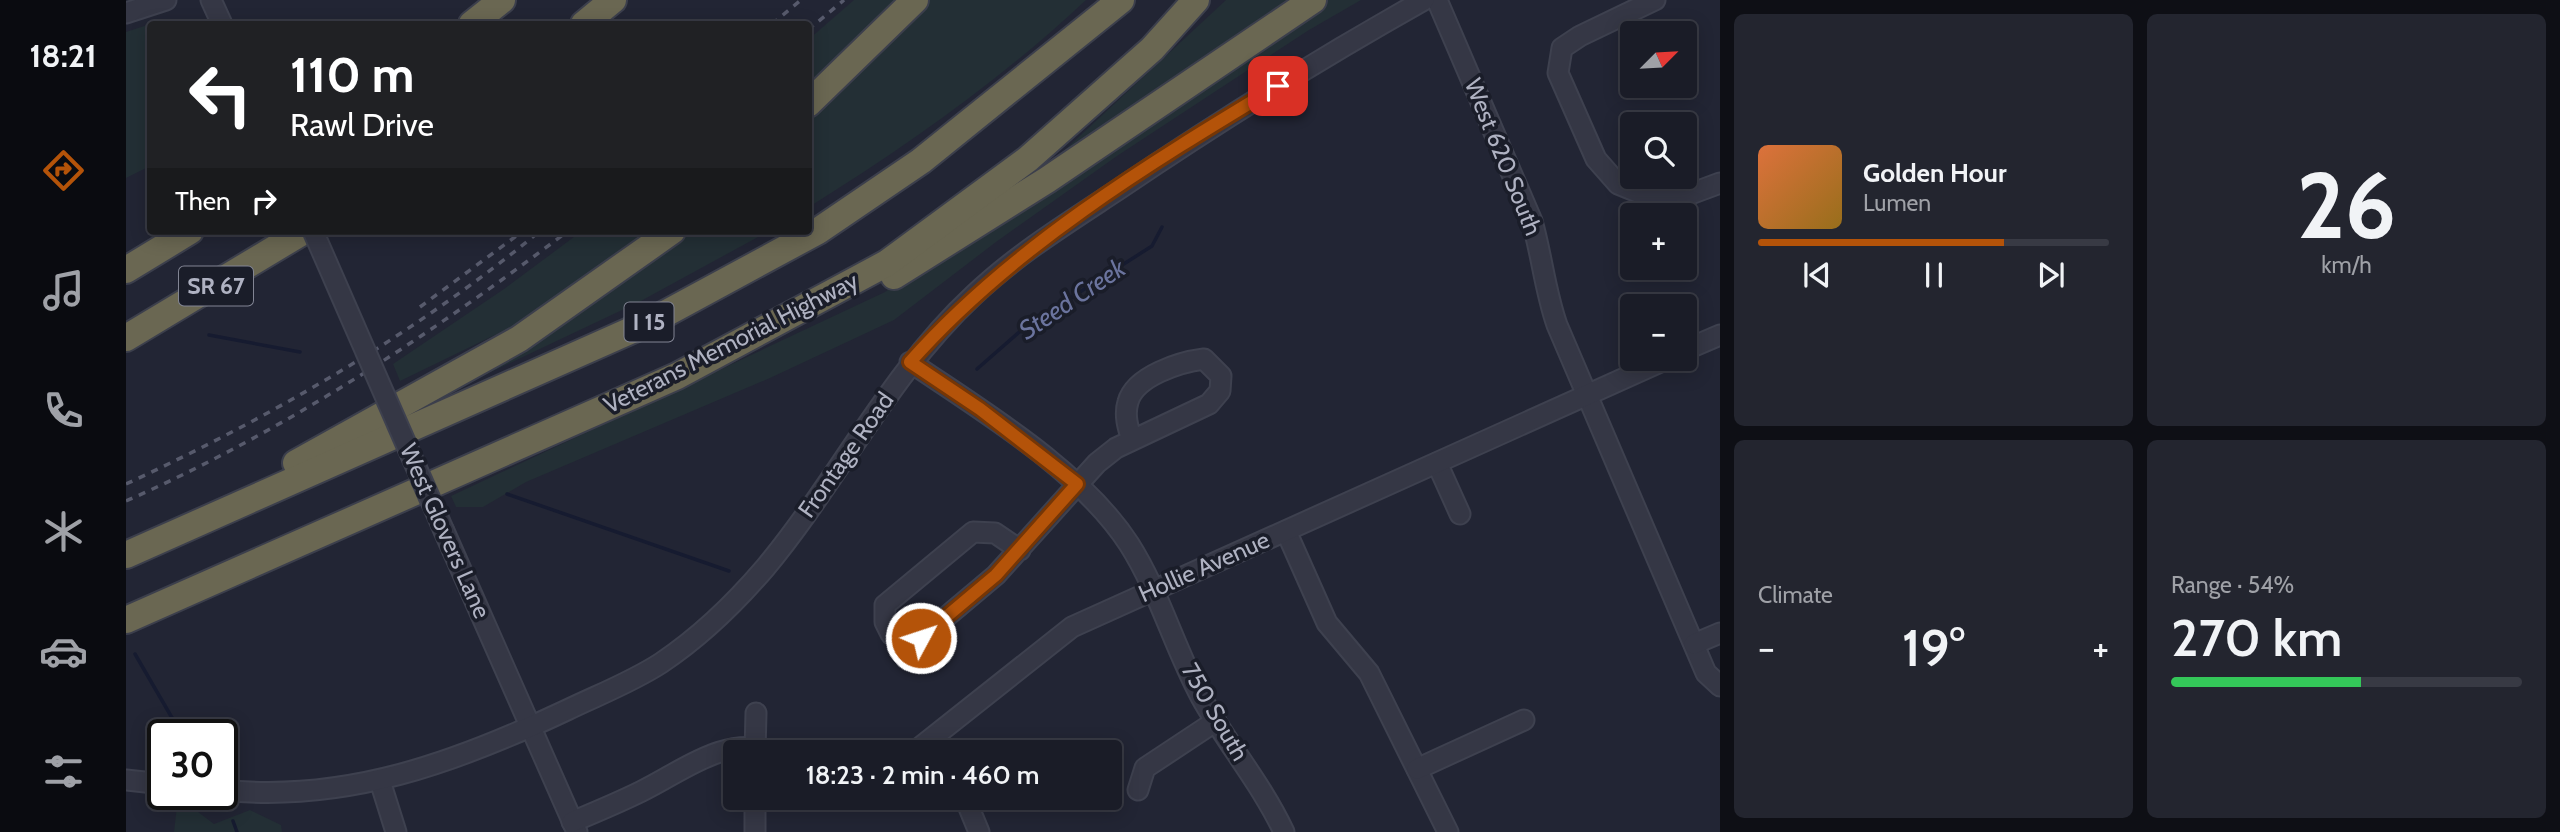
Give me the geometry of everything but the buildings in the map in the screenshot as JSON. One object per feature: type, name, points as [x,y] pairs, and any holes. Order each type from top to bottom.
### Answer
[{"type":"highway","points":[[476,21],[502,0]]},
{"type":"highway","points":[[588,21],[613,0]]},
{"type":"highway","points":[[812,100],[915,0]]},
{"type":"highway","name":"I 15","points":[[812,234],[922,161],[1121,0]]},
{"type":"highway","name":"Veterans Memorial Highway","points":[[126,620],[677,376],[887,262],[1028,159],[1152,49],[1196,0]]},
{"type":"highway","points":[[677,376],[878,285],[960,237],[1313,0]]},
{"type":"highway","name":"SR 67","points":[[126,270],[183,235]]},
{"type":"highway","name":"SR 67","points":[[126,338],[296,235]]},
{"type":"highway","points":[[135,551],[519,339],[666,235]]},
{"type":"highway","name":"I 15","points":[[135,551],[650,322],[811,235]]},
{"type":"street","points":[[126,13],[166,0]]},
{"type":"street","points":[[211,0],[221,21]]},
{"type":"street","name":"Frontage Road","points":[[238,790],[301,792],[380,781],[442,763],[532,727],[661,663],[710,625],[765,568],[910,362],[975,293],[1022,255],[1213,125],[1424,0]]},
{"type":"street","name":"West 620 South","points":[[1437,0],[1532,221],[1542,257],[1546,293],[1587,395],[1706,673],[1720,686]]},
{"type":"street","points":[[1655,0],[1580,36],[1562,48],[1558,73],[1596,159],[1618,184],[1640,193],[1677,199],[1720,183]]},
{"type":"street","name":"West Glovers Lane","points":[[315,235],[575,827]]},
{"type":"street","points":[[1697,345],[1720,335]]},
{"type":"street","points":[[1020,550],[995,533],[972,532],[885,605],[885,622],[891,634],[908,641],[921,638],[996,575],[1020,550],[1097,463],[1132,440],[1209,404],[1220,391],[1221,376],[1214,365],[1204,359],[1187,361],[1149,378],[1133,391],[1127,402],[1126,419],[1132,440]]},
{"type":"street","name":"750 South","points":[[910,362],[980,409],[1077,484],[1128,543],[1201,696],[1267,795],[1284,832]]},
{"type":"street","name":"Hollie Avenue","points":[[927,740],[1072,627],[1640,371]]},
{"type":"street","points":[[1437,463],[1460,514]]},
{"type":"street","points":[[1286,531],[1327,623],[1369,673],[1448,832]]},
{"type":"street","points":[[1693,644],[1720,632]]},
{"type":"street","points":[[756,713],[760,740]]},
{"type":"street","points":[[1417,769],[1524,720]]},
{"type":"street","points":[[1138,790],[1145,768],[1216,721]]},
{"type":"street","points":[[937,734],[940,740]]},
{"type":"street","points":[[575,827],[705,755],[723,753]]},
{"type":"street","points":[[126,780],[147,782]]},
{"type":"street","points":[[380,781],[396,832]]},
{"type":"street","points":[[755,810],[755,832]]},
{"type":"street","points":[[970,810],[979,832]]},
{"type":"shaded area","points":[[854,0],[899,0],[812,83],[812,37]]},
{"type":"shaded area","points":[[924,0],[1086,0],[1021,57],[953,110],[812,205],[812,108]]},
{"type":"shaded area","points":[[1226,0],[1287,0],[1055,159]]},
{"type":"shaded area","points":[[1321,0],[1361,0],[1309,30],[1117,156],[996,242],[894,320],[770,378],[526,482],[483,507],[456,507],[451,496],[885,292]]},
{"type":"shaded area","points":[[147,25],[147,168],[126,178],[126,32]]},
{"type":"shaded area","points":[[577,235],[648,235],[520,328],[501,332],[400,381],[393,364],[504,289]]},
{"type":"shaded area","points":[[676,235],[762,235],[639,302],[491,372],[489,370]]},
{"type":"shaded area","points":[[177,810],[195,810],[214,824],[250,810],[281,825],[282,832],[174,832]]},
{"type":"waterway","name":"Steed Creek","points":[[977,369],[1025,327],[1152,246],[1162,227]]},
{"type":"waterway","name":"Steed Creek","points":[[209,335],[300,352]]},
{"type":"waterway","name":"Steed Creek","points":[[507,494],[729,571]]},
{"type":"waterway","points":[[135,654],[173,719]]},
{"type":"waterway","points":[[233,821],[237,832]]},
{"type":"railway","points":[[776,21],[801,0]]},
{"type":"railway","points":[[812,27],[844,0]]},
{"type":"railway","points":[[420,307],[518,235]]},
{"type":"railway","points":[[126,484],[235,430],[341,371],[443,304],[535,235]]},
{"type":"railway","points":[[126,501],[243,444],[355,379],[463,307],[563,235]]},
{"type":"route","points":[[921,638],[996,575],[1077,484],[980,409],[910,362],[975,293],[1022,255],[1190,140],[1278,86]]}]
